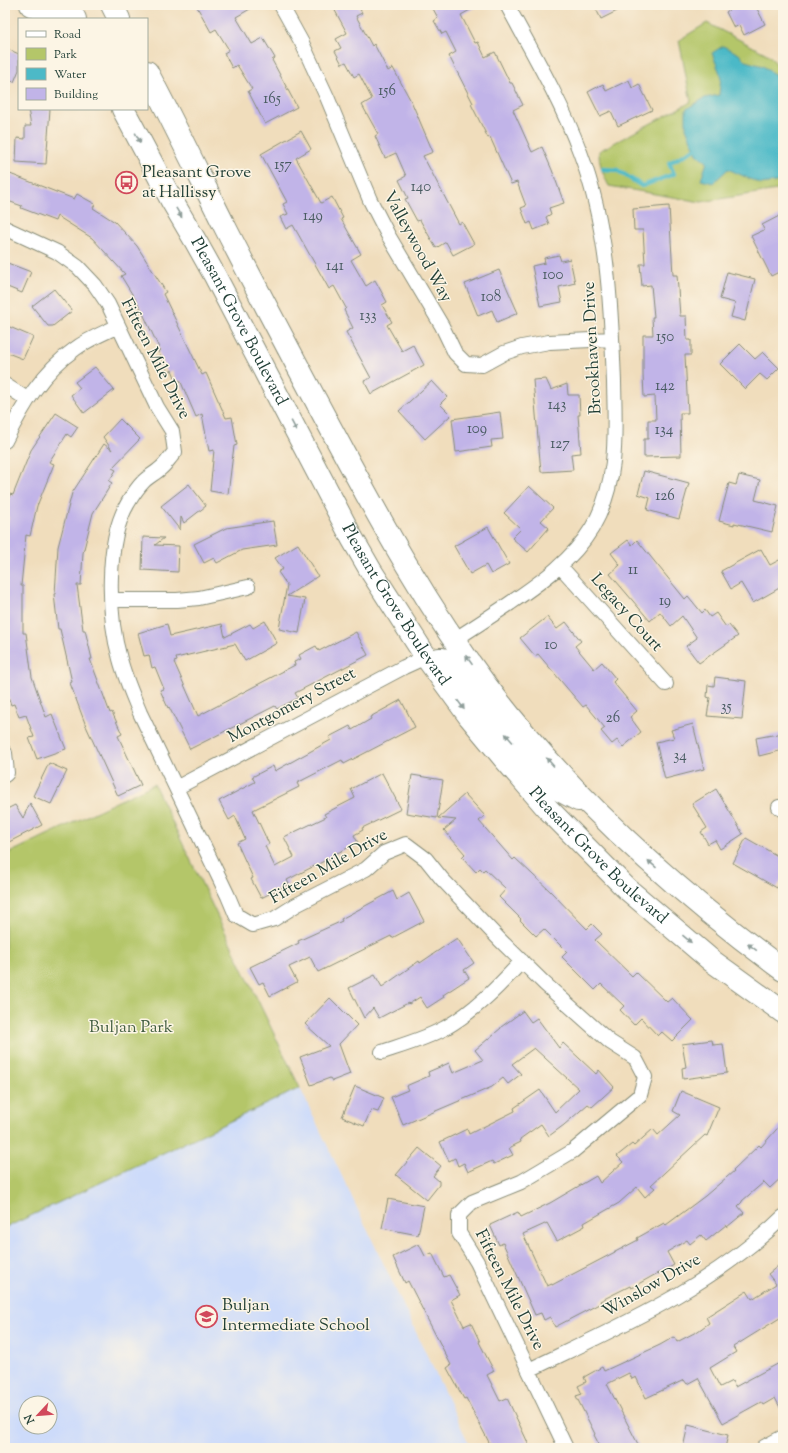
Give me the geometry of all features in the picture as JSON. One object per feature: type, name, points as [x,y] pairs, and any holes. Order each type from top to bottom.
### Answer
[{"type":"main road","points":[[32,5],[47,12],[53,18]]},
{"type":"main road","points":[[68,5],[74,18]]},
{"type":"main road","points":[[112,5],[118,18]]},
{"type":"main road","points":[[125,5],[127,18]]},
{"type":"main road","name":"Pleasant Grove Boulevard","points":[[148,74],[188,149],[240,256],[378,516],[419,586],[454,640],[486,684],[530,739],[591,807],[649,862],[733,933],[783,970]]},
{"type":"main road","name":"Pleasant Grove Boulevard","points":[[124,110],[168,194],[211,270],[352,538],[426,658],[469,716],[502,757],[547,808],[626,888],[712,961],[783,1012]]},
{"type":"main road","points":[[426,658],[444,659],[453,668],[502,730],[548,784],[591,807]]},
{"type":"street","name":"Valleywood Way","points":[[282,5],[302,43],[327,97],[367,194],[414,282],[442,326],[455,354],[466,364],[482,365],[504,353],[522,347],[549,342],[612,339]]},
{"type":"street","name":"Brookhaven Drive","points":[[454,640],[540,583],[578,548],[592,528],[601,508],[608,489],[613,467],[615,436],[612,339],[605,251],[594,197],[581,153],[564,113],[507,5]]},
{"type":"street","name":"Fifteen Mile Drive","points":[[5,228],[57,252],[78,267],[99,291],[108,304],[157,407],[172,431],[175,452],[162,467],[144,481],[127,504],[118,526],[113,550],[113,628],[120,659],[129,686],[236,915],[253,925],[274,919],[296,905],[366,869],[384,853],[406,844],[426,858],[442,879],[522,961],[610,1042],[635,1058],[645,1077],[640,1095],[573,1151],[522,1182],[472,1202],[459,1215],[459,1233],[477,1262],[566,1448]]},
{"type":"street","points":[[5,441],[27,399],[52,369],[67,355],[89,340],[118,326]]},
{"type":"street","points":[[5,385],[27,399]]},
{"type":"street","name":"Legacy Court","points":[[560,566],[666,684]]},
{"type":"street","points":[[112,600],[177,600],[199,598],[248,586]]},
{"type":"street","name":"Montgomery Street","points":[[176,788],[404,667],[426,658]]},
{"type":"street","points":[[5,753],[7,773],[5,775]]},
{"type":"street","points":[[382,1052],[421,1039],[445,1028],[465,1015],[483,1002],[522,961]]},
{"type":"street","name":"Winslow Drive","points":[[529,1370],[655,1309],[738,1255],[783,1217]]},
{"type":"street","points":[[764,1447],[783,1437]]},
{"type":"shaded area","name":"Buljan Intermediate School","points":[[300,1088],[471,1448],[5,1448],[5,1228]]},
{"type":"green space","points":[[707,23],[769,55],[783,72],[783,189],[701,202],[609,186],[599,159],[599,151],[691,102],[679,40]]},
{"type":"green space","name":"Buljan Park","points":[[154,784],[300,1088],[5,1228],[5,855]]},
{"type":"water","points":[[723,46],[739,54],[745,61],[763,66],[775,75],[783,104],[783,181],[761,184],[728,169],[713,183],[701,180],[707,162],[697,154],[686,128],[686,109],[705,98],[719,95],[721,76],[712,53]]},
{"type":"building","points":[[196,5],[257,5],[236,17],[252,44],[263,38],[275,58],[272,60],[297,107],[265,124],[248,91],[252,89],[237,65],[232,68],[224,53],[229,50],[216,29],[211,32]]},
{"type":"building","points":[[332,5],[358,5],[362,13],[356,16],[372,46],[374,44],[388,71],[393,68],[412,103],[433,152],[423,156],[459,224],[462,222],[474,244],[453,255],[446,242],[436,248],[420,220],[417,221],[405,199],[408,198],[399,180],[406,176],[396,153],[385,158],[375,136],[378,134],[362,105],[372,99],[359,74],[354,77],[346,62],[342,64],[335,51],[341,48],[336,39],[347,33]]},
{"type":"building","points":[[431,5],[479,5],[461,15],[475,43],[478,42],[485,57],[495,52],[510,83],[512,83],[523,105],[513,110],[532,152],[542,147],[564,203],[549,208],[551,214],[546,217],[549,224],[534,230],[531,222],[527,224],[521,208],[526,206],[517,182],[511,184],[490,137],[488,138],[471,104],[473,103],[449,56],[456,52],[446,32],[442,34],[434,21],[438,18]]},
{"type":"building","points":[[594,5],[629,5],[601,19]]},
{"type":"building","points":[[727,5],[755,5],[765,24],[744,35],[739,25],[734,28],[726,12],[729,10]]},
{"type":"building","points":[[5,48],[18,54],[18,72],[14,82],[5,79]]},
{"type":"building","points":[[629,80],[632,88],[639,84],[652,110],[618,126],[611,111],[600,116],[588,92],[603,84],[606,91]]},
{"type":"building","points":[[28,110],[50,110],[46,164],[16,162],[17,138],[25,139],[25,126],[31,126]]},
{"type":"building","points":[[301,131],[311,149],[296,158],[321,203],[332,197],[343,218],[341,219],[361,254],[351,260],[366,286],[375,280],[387,302],[382,305],[392,322],[387,325],[402,351],[413,345],[424,365],[371,394],[364,381],[371,378],[346,332],[353,328],[344,310],[346,308],[334,286],[329,289],[293,225],[286,229],[280,217],[288,214],[283,204],[287,202],[261,154]]},
{"type":"building","points":[[5,172],[74,199],[77,194],[95,204],[93,208],[115,222],[137,246],[166,292],[163,294],[202,375],[206,373],[226,418],[232,417],[237,445],[234,446],[228,494],[210,491],[214,450],[209,451],[202,414],[196,417],[180,380],[177,382],[172,370],[168,373],[158,351],[160,350],[140,307],[121,276],[125,274],[92,238],[57,216],[55,221],[5,200]]},
{"type":"building","points":[[669,206],[673,275],[677,275],[680,316],[686,316],[687,340],[691,340],[691,355],[685,355],[688,413],[680,413],[681,456],[644,457],[644,439],[648,439],[648,420],[656,420],[655,396],[644,397],[643,335],[653,335],[652,317],[654,317],[651,285],[642,286],[640,264],[645,264],[643,230],[634,230],[633,209]]},
{"type":"building","points":[[783,214],[783,270],[771,276],[751,236],[764,230],[762,225]]},
{"type":"building","points":[[559,255],[561,261],[570,259],[575,283],[559,287],[562,302],[540,306],[532,266],[545,263],[544,258]]},
{"type":"building","points":[[5,262],[31,272],[22,293],[5,286]]},
{"type":"building","points":[[499,270],[518,313],[497,322],[492,310],[478,316],[465,284]]},
{"type":"building","points":[[727,272],[755,279],[745,321],[731,317],[735,303],[720,299]]},
{"type":"building","points":[[54,289],[72,311],[53,326],[48,326],[32,306]]},
{"type":"building","points":[[5,325],[33,337],[23,359],[5,352]]},
{"type":"building","points":[[740,344],[755,359],[763,352],[779,368],[767,380],[760,374],[745,389],[720,364]]},
{"type":"building","points":[[95,367],[114,390],[84,413],[71,395],[80,388],[75,382]]},
{"type":"building","points":[[546,379],[551,390],[567,384],[568,395],[579,395],[580,415],[578,415],[581,453],[571,454],[573,470],[541,472],[533,380]]},
{"type":"building","points":[[432,381],[447,397],[440,404],[451,415],[425,439],[399,411]]},
{"type":"building","points":[[500,412],[503,439],[491,440],[492,447],[456,452],[452,419]]},
{"type":"building","points":[[56,413],[78,427],[71,437],[67,434],[49,462],[54,464],[37,506],[30,536],[26,535],[21,586],[23,586],[23,633],[26,633],[32,677],[46,717],[52,714],[66,749],[37,759],[29,738],[34,737],[26,715],[19,717],[14,704],[11,705],[5,687],[5,534],[9,517],[5,515],[10,494],[13,495],[31,450]]},
{"type":"building","points":[[120,419],[140,439],[112,468],[116,470],[109,481],[112,483],[93,513],[83,553],[81,585],[77,585],[83,630],[85,630],[92,659],[90,659],[110,713],[112,712],[122,734],[118,736],[141,785],[118,796],[86,726],[70,683],[72,682],[60,629],[58,629],[54,594],[58,547],[72,493],[104,444],[112,450],[103,437]]},
{"type":"building","points":[[644,471],[689,483],[679,519],[647,510],[650,498],[638,494]]},
{"type":"building","points":[[739,475],[760,480],[755,500],[778,506],[772,532],[719,521],[729,483],[736,485]]},
{"type":"building","points":[[189,484],[206,506],[184,523],[181,517],[180,530],[161,506]]},
{"type":"building","points":[[529,486],[553,508],[541,521],[549,528],[528,552],[512,538],[521,529],[504,513]]},
{"type":"building","points":[[273,521],[277,545],[242,550],[217,563],[214,558],[204,563],[194,544],[226,528]]},
{"type":"building","points":[[488,527],[509,564],[491,574],[486,565],[470,574],[454,546]]},
{"type":"building","points":[[143,537],[164,538],[155,545],[179,546],[178,572],[142,570]]},
{"type":"building","points":[[628,540],[632,545],[637,540],[685,599],[688,596],[702,613],[705,610],[710,617],[716,613],[726,627],[729,625],[738,636],[699,663],[686,646],[697,638],[682,616],[671,626],[660,612],[650,621],[610,574],[620,565],[611,553]]},
{"type":"building","points":[[298,544],[318,576],[287,596],[305,599],[299,633],[279,629],[287,585],[278,572],[283,569],[275,558]]},
{"type":"building","points":[[761,549],[770,565],[783,558],[783,586],[753,603],[741,583],[731,589],[721,571]]},
{"type":"building","points":[[547,617],[557,629],[566,622],[581,641],[575,646],[594,669],[602,662],[616,679],[613,682],[637,711],[630,717],[641,732],[623,747],[617,740],[612,744],[601,731],[605,728],[586,705],[583,707],[538,654],[535,656],[520,638]]},
{"type":"building","points":[[265,621],[277,643],[245,661],[235,644],[176,658],[177,661],[174,662],[198,716],[295,665],[294,662],[301,659],[299,655],[316,646],[319,651],[356,632],[368,655],[295,693],[298,698],[277,709],[275,706],[190,749],[160,690],[164,689],[155,667],[152,668],[149,655],[144,656],[138,633],[167,624],[170,636],[222,624],[225,637],[250,624],[253,628]]},
{"type":"building","points":[[715,677],[746,681],[742,719],[707,716],[710,698],[707,697],[708,685],[714,686]]},
{"type":"building","points":[[401,700],[415,727],[344,764],[342,760],[297,783],[299,787],[253,810],[269,844],[265,846],[275,867],[294,857],[284,837],[326,817],[324,814],[355,798],[351,789],[382,773],[401,809],[362,828],[363,830],[354,835],[358,843],[287,880],[289,884],[261,898],[251,879],[253,878],[237,843],[245,839],[235,816],[229,820],[219,801],[255,782],[252,777],[273,766],[275,771],[331,740],[329,737],[350,726],[352,730],[371,719],[370,717]]},
{"type":"building","points":[[693,724],[704,769],[665,779],[656,742],[674,738],[671,730]]},
{"type":"building","points":[[783,733],[783,750],[759,756],[756,738]]},
{"type":"building","points":[[49,763],[67,771],[51,804],[33,796]]},
{"type":"building","points":[[412,775],[443,780],[437,818],[406,813]]},
{"type":"building","points":[[716,789],[743,834],[720,849],[715,840],[708,844],[701,832],[707,828],[692,804]]},
{"type":"building","points":[[465,794],[485,816],[479,821],[513,860],[515,858],[587,929],[592,924],[602,934],[595,940],[632,976],[636,972],[667,1002],[672,998],[693,1020],[672,1041],[662,1032],[658,1036],[641,1018],[634,1025],[620,1010],[624,1006],[601,984],[595,990],[562,957],[567,952],[544,929],[536,936],[520,920],[521,919],[499,897],[506,889],[485,869],[483,871],[480,868],[476,872],[462,857],[465,854],[444,830],[456,820],[438,818]]},
{"type":"building","points":[[30,803],[42,825],[9,842],[5,833],[5,810],[15,805],[23,818]]},
{"type":"building","points":[[746,838],[783,859],[783,877],[777,888],[733,863]]},
{"type":"building","points":[[393,891],[397,900],[409,893],[424,921],[392,938],[391,936],[318,972],[310,957],[289,967],[297,982],[270,996],[263,982],[259,984],[250,967],[299,943],[298,941],[342,921],[341,919]]},
{"type":"building","points":[[457,938],[474,963],[464,970],[469,978],[443,995],[444,997],[427,1008],[420,997],[409,1004],[408,1003],[379,1018],[373,1008],[364,1018],[349,988],[375,975],[382,987],[419,961],[420,963]]},
{"type":"building","points":[[330,998],[357,1025],[339,1044],[350,1074],[332,1081],[330,1078],[311,1085],[300,1057],[329,1046],[305,1024]]},
{"type":"building","points":[[523,1011],[531,1022],[537,1018],[559,1048],[563,1043],[596,1074],[599,1070],[614,1087],[592,1107],[588,1104],[549,1136],[541,1124],[520,1139],[521,1142],[509,1148],[513,1155],[494,1164],[492,1161],[468,1172],[464,1163],[458,1166],[455,1158],[449,1161],[440,1142],[467,1129],[469,1134],[515,1111],[514,1108],[540,1090],[555,1112],[579,1089],[534,1048],[512,1064],[521,1074],[508,1084],[503,1078],[492,1087],[403,1125],[391,1097],[408,1090],[406,1086],[429,1076],[428,1072],[449,1063],[453,1073],[483,1060],[475,1050],[501,1027]]},
{"type":"building","points":[[712,1040],[713,1045],[723,1044],[727,1073],[683,1079],[682,1068],[686,1067],[682,1044]]},
{"type":"building","points":[[355,1086],[384,1098],[378,1112],[371,1110],[364,1126],[342,1117]]},
{"type":"building","points":[[681,1091],[719,1107],[707,1136],[705,1135],[651,1185],[655,1188],[645,1197],[637,1187],[619,1203],[584,1223],[585,1226],[557,1241],[547,1223],[523,1234],[547,1286],[552,1285],[638,1240],[637,1238],[664,1223],[666,1225],[705,1196],[734,1171],[733,1170],[759,1145],[761,1147],[783,1122],[783,1176],[770,1188],[764,1182],[738,1206],[744,1213],[706,1241],[701,1235],[690,1244],[687,1240],[667,1252],[674,1265],[631,1288],[630,1286],[600,1301],[601,1303],[555,1327],[550,1317],[544,1320],[541,1313],[535,1315],[503,1243],[499,1245],[490,1225],[518,1212],[521,1217],[550,1203],[596,1176],[600,1183],[623,1162],[617,1156],[632,1144],[634,1146],[653,1129],[658,1135],[680,1115],[673,1111]]},
{"type":"building","points":[[419,1148],[441,1166],[433,1176],[439,1181],[439,1185],[427,1200],[396,1175]]},
{"type":"building","points":[[388,1199],[424,1206],[418,1235],[382,1228]]},
{"type":"building","points":[[419,1244],[425,1256],[432,1253],[444,1277],[449,1275],[460,1295],[451,1300],[464,1326],[471,1323],[494,1371],[487,1375],[500,1401],[507,1398],[529,1445],[523,1448],[492,1448],[466,1398],[464,1399],[447,1368],[451,1365],[408,1281],[405,1283],[393,1257]]},
{"type":"building","points":[[783,1262],[783,1316],[733,1347],[736,1352],[710,1368],[720,1387],[732,1381],[735,1387],[783,1361],[783,1413],[775,1398],[763,1405],[761,1402],[723,1423],[698,1378],[687,1384],[684,1380],[646,1398],[636,1377],[632,1379],[629,1373],[607,1384],[640,1448],[601,1448],[576,1396],[582,1394],[578,1386],[586,1382],[584,1377],[602,1367],[604,1371],[674,1337],[677,1342],[698,1331],[709,1323],[706,1317],[747,1291],[752,1299],[776,1284],[768,1274]]},
{"type":"building","points":[[688,1425],[728,1435],[725,1448],[683,1448]]},
{"type":"waterway","points":[[603,169],[617,170],[642,186],[674,174],[669,163],[695,149]]},
{"type":"place","name":"Pleasant Grove at Hallissy","points":[[126,183]]},
{"type":"place","name":"Buljan Intermediate School","points":[[206,1316]]}]
